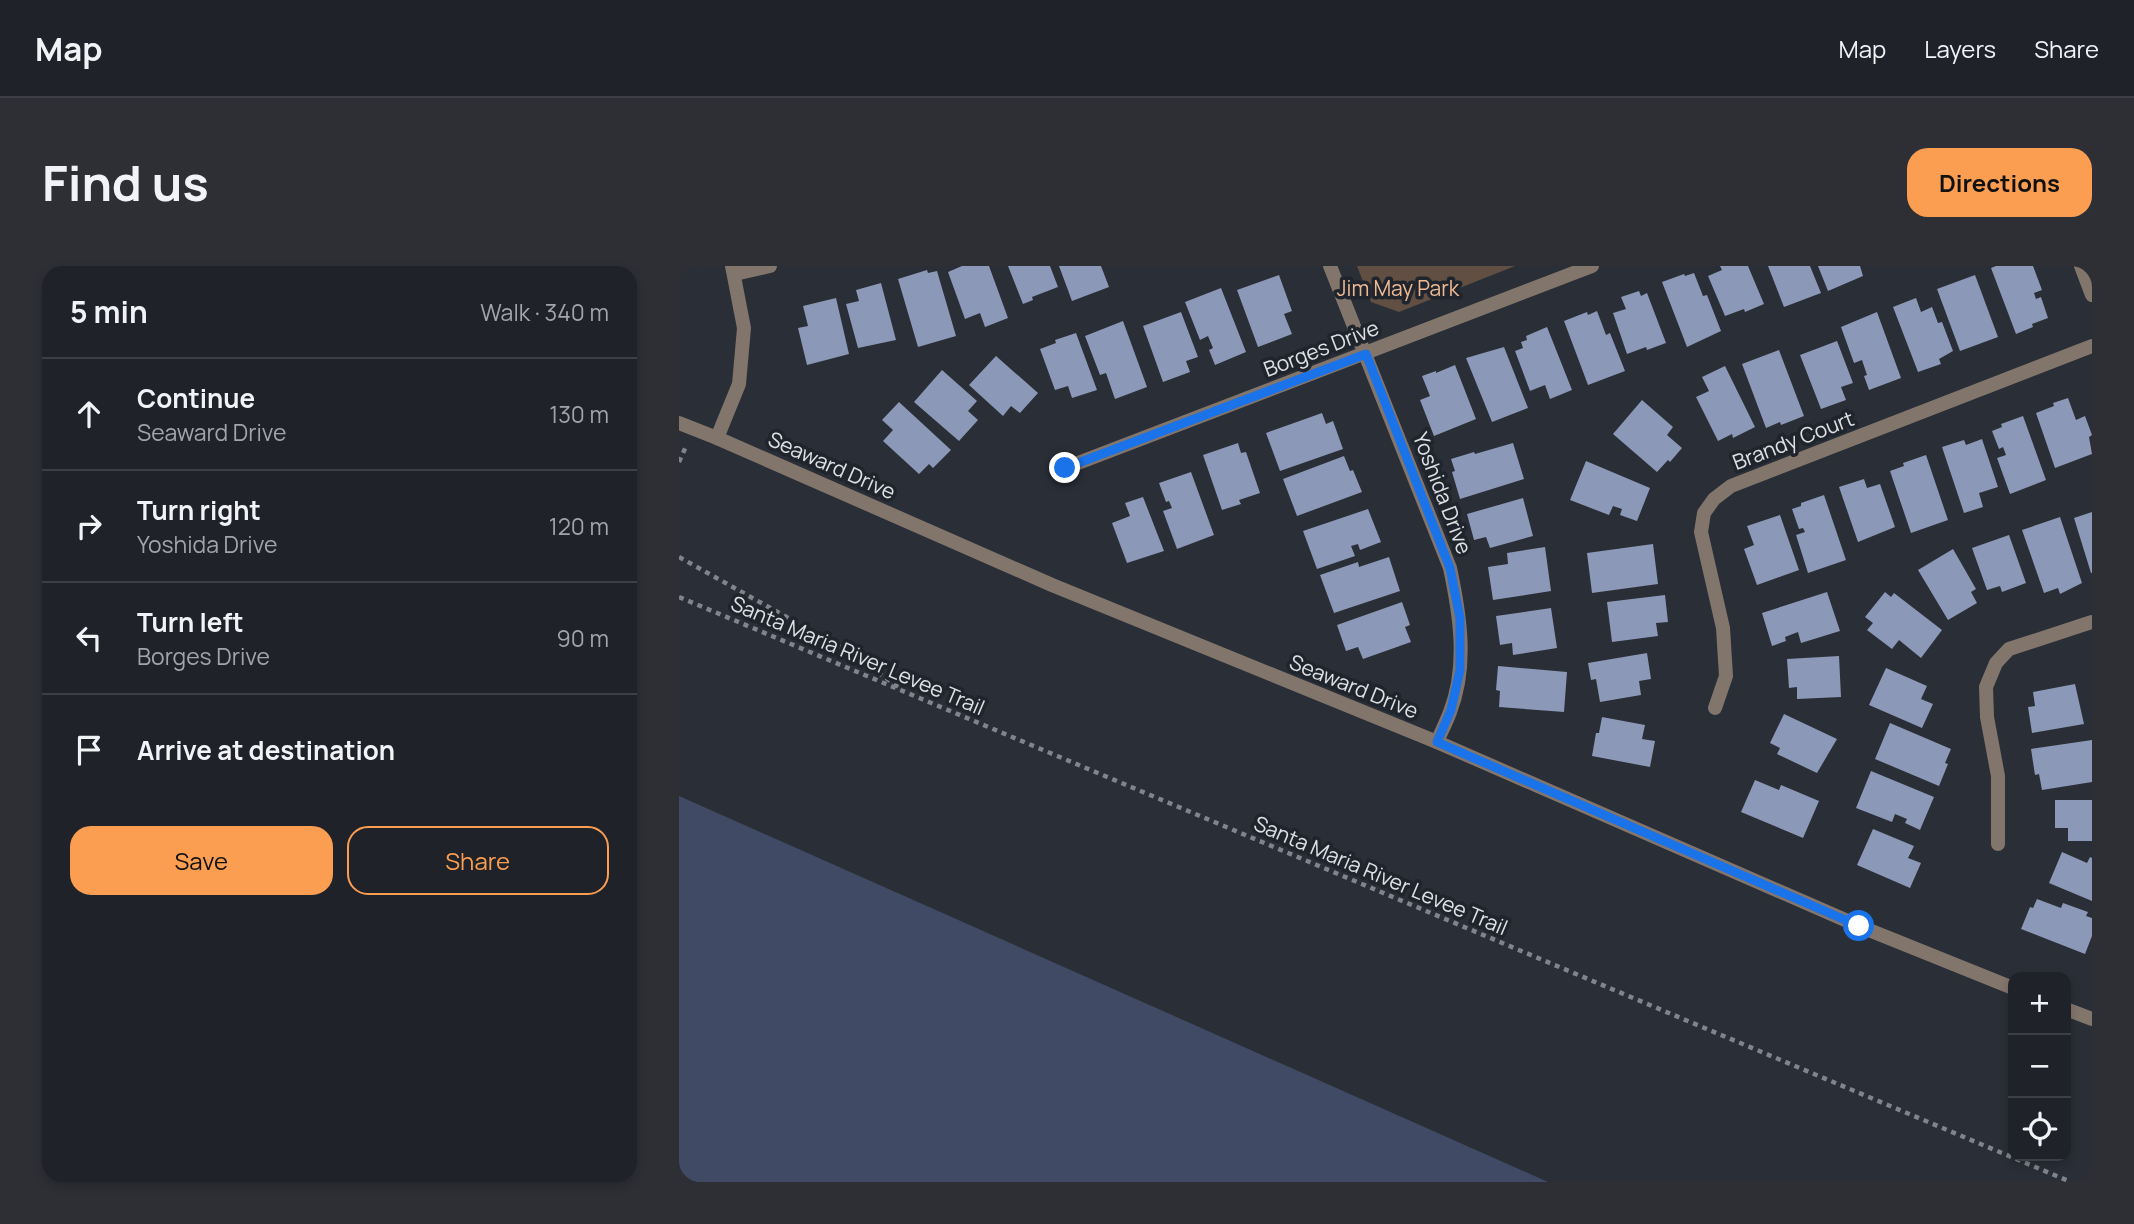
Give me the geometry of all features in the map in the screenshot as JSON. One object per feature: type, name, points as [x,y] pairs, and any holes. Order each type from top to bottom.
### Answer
[{"type":"street","points":[[717,438],[739,384],[744,328],[733,270],[771,266]]},
{"type":"street","name":"Yoshida Drive","points":[[1330,266],[1450,568],[1460,618],[1460,670],[1451,710],[1437,742]]},
{"type":"street","name":"Borges Drive","points":[[1065,468],[1592,266]]},
{"type":"street","points":[[2081,266],[2092,295]]},
{"type":"street","name":"Brandy Court","points":[[1715,708],[1726,676],[1723,628],[1702,532],[1704,513],[1714,499],[1731,486],[2092,346]]},
{"type":"street","name":"Seaward Drive","points":[[679,423],[1052,585],[1437,742],[1859,926],[2008,986]]},
{"type":"street","points":[[1998,844],[1998,776],[1987,717],[1986,687],[1996,663],[2009,649],[2092,622]]},
{"type":"street","points":[[2071,1011],[2092,1019]]},
{"type":"path","points":[[679,557],[851,653],[906,693]]},
{"type":"path","name":"Santa Maria River Levee Trail","points":[[679,597],[2071,1182]]},
{"type":"green space","name":"Jim May Park","points":[[1357,266],[1515,266],[1399,312],[1371,302]]},
{"type":"water","points":[[679,796],[1548,1182],[679,1182]]},
{"type":"building","points":[[962,266],[989,266],[1008,318],[985,327],[980,313],[965,319],[948,272]]},
{"type":"building","points":[[1008,266],[1050,266],[1058,287],[1032,297],[1033,300],[1023,304]]},
{"type":"building","points":[[1059,266],[1101,266],[1109,287],[1072,301]]},
{"type":"building","points":[[1720,266],[1748,266],[1764,304],[1725,316],[1708,276],[1722,270]]},
{"type":"building","points":[[1768,266],[1810,266],[1821,293],[1784,307]]},
{"type":"building","points":[[1818,266],[1860,266],[1863,276],[1828,291]]},
{"type":"building","points":[[2033,266],[2042,290],[2034,293],[2036,299],[2041,297],[2048,318],[2016,334],[1991,268]]},
{"type":"building","points":[[927,270],[928,273],[937,271],[956,336],[918,347],[898,279]]},
{"type":"building","points":[[1694,273],[1703,296],[1707,295],[1721,331],[1687,347],[1662,282]]},
{"type":"building","points":[[1279,275],[1292,311],[1284,314],[1292,334],[1258,347],[1237,290]]},
{"type":"building","points":[[1975,275],[1998,337],[1960,351],[1937,289]]},
{"type":"building","points":[[881,283],[896,340],[858,348],[846,304],[859,301],[856,290]]},
{"type":"building","points":[[1221,288],[1246,352],[1215,365],[1209,350],[1213,348],[1208,336],[1200,340],[1185,302]]},
{"type":"building","points":[[1639,291],[1641,296],[1647,293],[1666,343],[1627,354],[1613,313],[1626,309],[1621,297]]},
{"type":"building","points":[[836,298],[849,354],[807,365],[798,328],[808,326],[803,306]]},
{"type":"building","points":[[1916,298],[1921,312],[1932,307],[1938,323],[1942,322],[1953,351],[1939,359],[1941,364],[1918,372],[1893,307]]},
{"type":"building","points":[[1597,311],[1606,335],[1610,333],[1625,371],[1588,385],[1564,321]]},
{"type":"building","points":[[1181,312],[1198,357],[1186,361],[1190,372],[1163,382],[1143,326]]},
{"type":"building","points":[[1877,312],[1901,378],[1869,390],[1862,360],[1854,363],[1841,327]]},
{"type":"building","points":[[1123,321],[1147,387],[1115,399],[1106,373],[1100,375],[1085,336]]},
{"type":"building","points":[[1547,327],[1572,390],[1550,399],[1545,385],[1530,391],[1515,351],[1523,348],[1521,342],[1527,340],[1526,336]]},
{"type":"building","points":[[1076,333],[1097,390],[1072,398],[1068,386],[1055,390],[1040,349],[1056,343],[1055,340]]},
{"type":"building","points":[[1837,341],[1853,383],[1841,387],[1846,400],[1821,409],[1800,355]]},
{"type":"building","points":[[1504,347],[1528,408],[1492,422],[1466,358]]},
{"type":"building","points":[[1779,350],[1804,416],[1766,428],[1742,364]]},
{"type":"building","points":[[996,356],[1038,393],[1020,413],[1011,406],[1003,416],[969,385]]},
{"type":"building","points":[[1455,365],[1476,419],[1434,436],[1420,400],[1430,396],[1422,376]]},
{"type":"building","points":[[1725,366],[1755,427],[1733,438],[1732,434],[1718,441],[1696,397],[1709,391],[1702,377]]},
{"type":"building","points":[[942,370],[977,401],[968,411],[978,420],[959,441],[914,402]]},
{"type":"building","points":[[2068,398],[2076,420],[2085,416],[2092,435],[2089,437],[2092,454],[2055,468],[2036,413]]},
{"type":"building","points":[[1642,400],[1673,427],[1667,435],[1682,448],[1657,472],[1613,434]]},
{"type":"building","points":[[899,402],[951,450],[933,468],[929,464],[919,474],[883,441],[893,430],[882,420]]},
{"type":"building","points":[[1322,413],[1326,424],[1333,421],[1343,449],[1280,471],[1266,433]]},
{"type":"building","points":[[2023,416],[2046,480],[2010,494],[1997,458],[2006,455],[2003,447],[1999,449],[1992,431],[2002,427],[2001,424]]},
{"type":"building","points":[[1982,439],[1998,487],[1979,493],[1983,507],[1964,513],[1942,447],[1964,440],[1966,445]]},
{"type":"building","points":[[1238,443],[1241,453],[1246,452],[1260,493],[1239,500],[1241,504],[1222,510],[1203,455]]},
{"type":"building","points":[[1513,443],[1524,479],[1460,499],[1451,459]]},
{"type":"building","points":[[1926,455],[1948,520],[1911,533],[1890,471]]},
{"type":"building","points":[[1344,456],[1362,492],[1297,516],[1283,479]]},
{"type":"building","points":[[1586,461],[1650,488],[1637,521],[1620,515],[1622,509],[1613,506],[1609,515],[1570,500]]},
{"type":"building","points":[[1191,472],[1214,535],[1177,549],[1163,511],[1172,508],[1169,501],[1166,502],[1159,483]]},
{"type":"building","points":[[1864,479],[1867,488],[1880,484],[1895,527],[1858,542],[1839,487]]},
{"type":"building","points":[[1824,495],[1846,560],[1808,573],[1796,535],[1805,532],[1803,528],[1799,529],[1792,509]]},
{"type":"building","points":[[1143,497],[1164,551],[1127,563],[1112,523],[1130,516],[1125,503]]},
{"type":"building","points":[[1523,498],[1533,536],[1490,548],[1486,537],[1474,540],[1467,514]]},
{"type":"building","points":[[1368,509],[1381,542],[1360,550],[1358,544],[1351,546],[1355,556],[1317,569],[1303,531]]},
{"type":"building","points":[[2092,512],[2092,573],[2091,573],[2074,518]]},
{"type":"building","points":[[1780,515],[1799,570],[1757,585],[1744,549],[1754,545],[1747,526]]},
{"type":"building","points":[[2060,517],[2082,583],[2060,594],[2058,588],[2044,593],[2022,530]]},
{"type":"building","points":[[2009,535],[2026,583],[2002,592],[2000,586],[1987,590],[1972,548]]},
{"type":"building","points":[[1653,544],[1658,584],[1592,593],[1587,553]]},
{"type":"building","points":[[1545,547],[1551,591],[1493,600],[1488,567],[1508,564],[1507,553]]},
{"type":"building","points":[[1953,549],[1976,589],[1971,592],[1977,603],[1948,620],[1918,570]]},
{"type":"building","points":[[1389,557],[1400,591],[1334,613],[1320,575],[1358,562],[1359,567]]},
{"type":"building","points":[[1827,592],[1840,631],[1801,643],[1798,632],[1785,637],[1786,641],[1772,646],[1762,613]]},
{"type":"building","points":[[1885,592],[1891,597],[1894,593],[1942,630],[1921,658],[1899,640],[1892,649],[1867,630],[1873,623],[1865,617]]},
{"type":"building","points":[[1665,595],[1668,622],[1656,623],[1658,636],[1612,642],[1607,602]]},
{"type":"building","points":[[1402,602],[1410,625],[1405,627],[1411,642],[1363,659],[1358,647],[1346,651],[1337,625]]},
{"type":"building","points":[[1551,608],[1557,648],[1513,655],[1512,643],[1500,645],[1496,616]]},
{"type":"building","points":[[1647,653],[1651,679],[1639,681],[1641,695],[1600,702],[1596,679],[1591,680],[1588,663]]},
{"type":"building","points":[[1839,656],[1841,697],[1797,699],[1797,687],[1789,688],[1787,659]]},
{"type":"building","points":[[1498,666],[1567,672],[1564,712],[1499,707],[1500,691],[1496,690]]},
{"type":"building","points":[[1886,668],[1927,686],[1921,699],[1933,704],[1922,728],[1869,705]]},
{"type":"building","points":[[2075,684],[2084,724],[2032,733],[2028,707],[2035,706],[2033,692]]},
{"type":"building","points":[[1784,714],[1837,739],[1817,773],[1777,754],[1780,748],[1770,743]]},
{"type":"building","points":[[1602,717],[1645,725],[1642,739],[1655,741],[1650,767],[1592,756]]},
{"type":"building","points":[[1890,723],[1951,749],[1939,786],[1875,759]]},
{"type":"building","points":[[2092,740],[2092,782],[2042,790],[2039,774],[2035,775],[2031,749]]},
{"type":"building","points":[[1871,771],[1934,797],[1920,830],[1905,823],[1907,819],[1895,814],[1892,822],[1856,808]]},
{"type":"building","points":[[1755,780],[1779,790],[1781,785],[1819,801],[1803,838],[1741,812]]},
{"type":"building","points":[[2055,800],[2092,800],[2092,841],[2068,841],[2068,828],[2055,828]]},
{"type":"building","points":[[1873,829],[1914,846],[1908,858],[1921,863],[1910,888],[1857,865]]},
{"type":"building","points":[[2062,852],[2087,863],[2090,857],[2092,858],[2092,901],[2049,883]]},
{"type":"building","points":[[2037,899],[2061,908],[2063,903],[2088,912],[2086,916],[2092,918],[2092,936],[2085,954],[2021,929],[2030,907],[2033,908]]},
{"type":"route","points":[[1065,468],[1366,354],[1450,568],[1460,618],[1460,670],[1451,710],[1437,742],[1859,926]]}]
